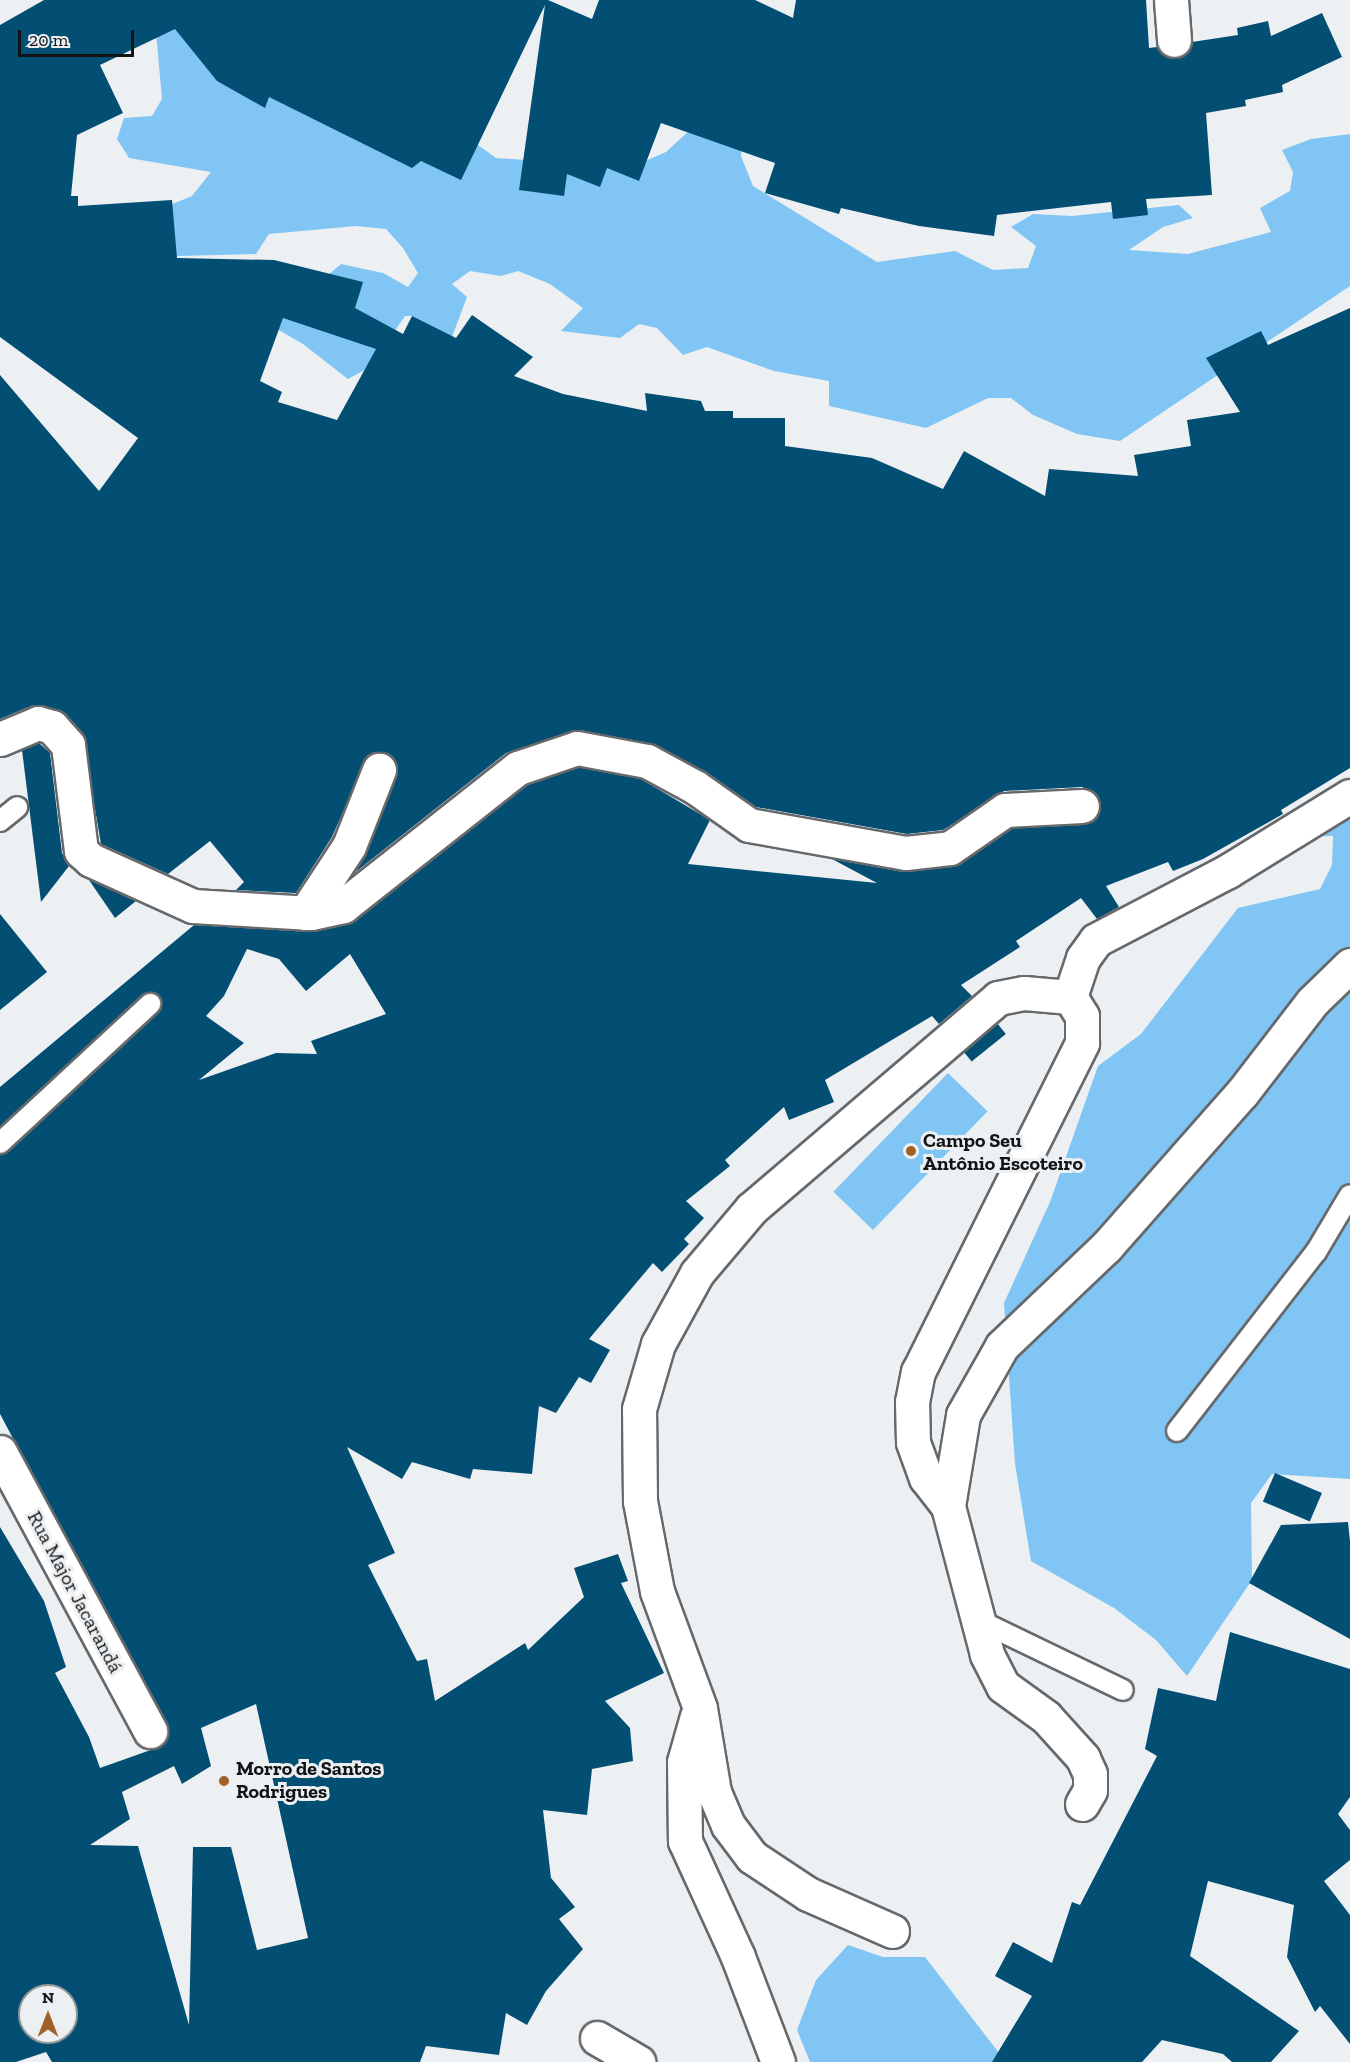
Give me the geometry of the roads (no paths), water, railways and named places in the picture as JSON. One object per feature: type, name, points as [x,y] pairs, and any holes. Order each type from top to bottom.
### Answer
[{"type":"street","points":[[1171,0],[1174,40]]},
{"type":"street","points":[[0,739],[38,723],[46,723],[68,745],[81,851],[91,860],[192,906],[305,913],[343,906],[518,768],[577,748],[647,761],[695,787],[749,825],[906,853],[931,853],[950,848],[1005,810],[1082,806]]},
{"type":"street","points":[[305,913],[350,846],[379,770]]},
{"type":"street","points":[[1070,997],[1083,958],[1096,940],[1228,871],[1350,796]]},
{"type":"street","points":[[1082,1804],[1090,1790],[1090,1774],[1083,1758],[1046,1717],[1003,1686],[976,1620],[948,1506],[963,1415],[1002,1346],[1106,1247],[1242,1092],[1312,1002],[1350,965]]},
{"type":"street","points":[[892,1931],[808,1894],[752,1857],[728,1825],[714,1791],[700,1708],[657,1591],[640,1501],[639,1409],[658,1344],[697,1273],[751,1209],[998,999],[1024,993],[1070,997]]},
{"type":"street","points":[[948,1506],[926,1478],[914,1442],[912,1402],[918,1372],[1082,1043],[1082,1016],[1070,997]]},
{"type":"street","name":"Rua Major Jacarandá","points":[[0,1452],[150,1731]]},
{"type":"street","points":[[700,1708],[684,1762],[685,1841],[738,1957],[778,2062]]},
{"type":"street","points":[[597,2038],[638,2062]]},
{"type":"lane","points":[[0,821],[17,807]]},
{"type":"lane","points":[[0,1143],[150,1004]]},
{"type":"lane","points":[[1176,1431],[1316,1252],[1350,1195]]},
{"type":"lane","points":[[976,1620],[1123,1690]]},
{"type":"place","name":"Campo Seu Antônio Escoteiro","points":[[911,1151]]},
{"type":"place","name":"Morro de Santos Rodrigues","points":[[224,1781]]}]
